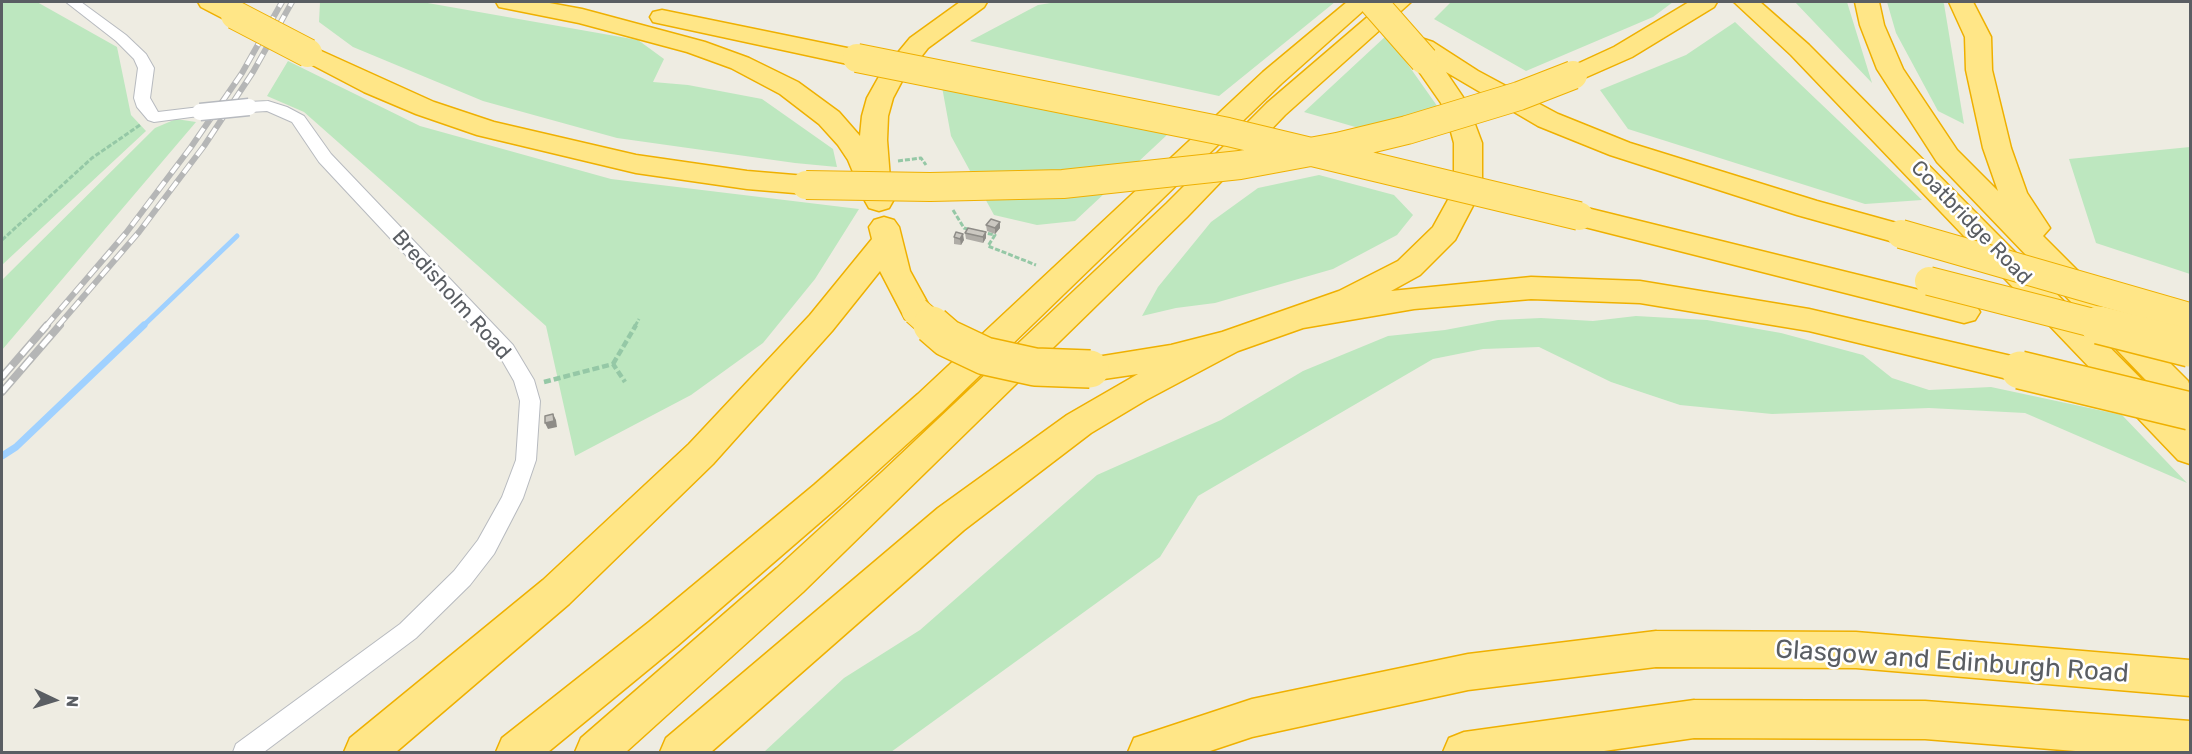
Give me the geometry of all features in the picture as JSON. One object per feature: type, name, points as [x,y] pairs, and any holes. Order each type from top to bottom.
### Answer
[{"type":"highway","points":[[210,2],[373,86],[425,108],[487,129],[636,164],[747,180],[806,185],[930,187],[1044,185],[1126,179],[1240,165],[1337,147],[1407,130],[1519,96],[1623,52],[1695,8]]},
{"type":"highway","points":[[508,2],[582,16],[696,47],[740,63],[789,88],[829,118],[848,139],[862,160],[879,201]]},
{"type":"highway","points":[[578,2],[865,50]]},
{"type":"highway","points":[[671,2],[865,50],[1228,132],[1929,281],[2190,348]]},
{"type":"highway","points":[[975,2],[948,19],[910,51],[880,98],[873,140],[874,164],[879,201],[895,271],[916,311],[947,338],[985,356],[1035,368],[1090,369],[1162,358],[1227,343],[1305,316],[1371,290],[1409,268],[1445,232],[1463,198],[1469,158],[1464,128],[1431,58],[1401,17],[1373,2]]},
{"type":"highway","points":[[517,753],[654,642],[827,495],[930,403],[1272,78],[1361,2]]},
{"type":"highway","name":"Coatbridge Road","points":[[1746,2],[1800,50],[2190,450]]},
{"type":"highway","points":[[1760,2],[1800,50]]},
{"type":"highway","points":[[1867,2],[1872,26],[1890,69],[1947,156],[2187,394]]},
{"type":"highway","name":"Coatbridge Road","points":[[1961,2],[1978,37],[1979,70],[1987,108],[1997,148],[2013,193],[2033,226],[2187,394]]},
{"type":"highway","points":[[597,753],[790,580],[886,490],[1168,218],[1276,109],[1401,17]]},
{"type":"highway","points":[[1431,58],[1548,120],[1620,149],[1699,175],[2190,317]]},
{"type":"highway","points":[[1581,206],[1964,312],[2187,394]]},
{"type":"highway","points":[[365,753],[556,592],[701,454],[821,323],[887,241]]},
{"type":"highway","points":[[1305,316],[1414,298],[1531,288],[1640,292],[1809,320],[2020,370],[2187,394]]},
{"type":"highway","points":[[681,753],[951,519],[1078,424],[1227,343]]},
{"type":"highway","points":[[659,753],[841,614]]},
{"type":"highway","name":"Glasgow and Edinburgh Road","points":[[1149,753],[1252,718],[1468,672],[1656,649],[1856,650],[2190,678]]},
{"type":"highway","points":[[1464,753],[1694,718],[1925,720],[2190,741]]},
{"type":"street","points":[[73,2],[121,38],[141,57],[146,68],[142,98],[145,107],[154,117]]},
{"type":"street","name":"Bredisholm Road","points":[[154,117],[268,106],[298,119],[325,158],[506,350],[526,387],[530,401],[526,460],[513,498],[486,547],[462,578],[408,631],[245,753]]},
{"type":"path","points":[[2,240],[92,158],[127,132],[154,117]]},
{"type":"path","points":[[988,246],[1036,265]]},
{"type":"path","points":[[526,387],[613,364],[639,319]]},
{"type":"path","points":[[613,364],[625,382]]},
{"type":"green space","points":[[2,2],[37,2],[117,47],[131,115],[146,131],[2,265]]},
{"type":"green space","points":[[320,2],[422,2],[638,40],[664,59],[653,82],[688,85],[762,99],[833,149],[837,167],[617,138],[483,101],[353,47],[319,22]]},
{"type":"green space","points":[[1057,2],[1335,2],[1219,96],[970,41],[1038,5]]},
{"type":"green space","points":[[1451,2],[1673,2],[1653,17],[1526,71],[1434,19]]},
{"type":"green space","points":[[1795,2],[1847,2],[1872,83]]},
{"type":"green space","points":[[1887,2],[1943,2],[1964,124],[1938,111],[1896,33]]},
{"type":"green space","points":[[1735,22],[1922,200],[1865,204],[1628,129],[1600,90],[1686,55]]},
{"type":"green space","points":[[1387,35],[1440,110],[1362,129],[1304,112]]},
{"type":"green space","points":[[288,61],[420,126],[611,179],[859,209],[815,279],[763,343],[691,395],[575,456],[546,326],[304,112],[267,96]]},
{"type":"green space","points":[[942,87],[1168,134],[1075,221],[1037,225],[994,215],[951,136]]},
{"type":"green space","points":[[176,119],[196,122],[2,350],[2,280],[155,128]]},
{"type":"green space","points":[[2190,147],[2190,274],[2096,243],[2069,159]]},
{"type":"green space","points":[[1319,175],[1394,195],[1413,215],[1397,235],[1333,269],[1215,303],[1176,308],[1142,316],[1158,287],[1211,222],[1258,188]]},
{"type":"green space","points":[[1636,316],[1707,320],[1781,333],[1863,355],[1892,378],[1929,390],[1991,387],[2122,415],[2187,483],[2025,413],[1929,408],[1772,414],[1680,405],[1611,382],[1539,347],[1483,349],[1433,359],[1198,496],[1160,557],[891,752],[764,752],[844,678],[920,630],[1097,475],[1221,420],[1303,371],[1388,336],[1445,330],[1498,320],[1541,318],[1593,321]]},
{"type":"building","points":[[991,219],[1000,222],[995,228],[986,225]]},
{"type":"building","points":[[968,228],[986,232],[983,237],[965,233]]},
{"type":"building","points":[[956,232],[963,234],[960,239],[954,237]]},
{"type":"building","points":[[553,414],[554,421],[545,423],[545,416]]},
{"type":"waterway","points":[[143,326],[237,236]]},
{"type":"waterway","points":[[2,456],[16,447],[144,325]]},
{"type":"railway","points":[[46,326],[126,233],[191,147],[242,73],[282,2]]},
{"type":"railway","points":[[58,326],[139,232],[204,146],[253,72],[292,2]]},
{"type":"railway","points":[[2,377],[47,325]]},
{"type":"railway","points":[[2,392],[60,325]]}]
